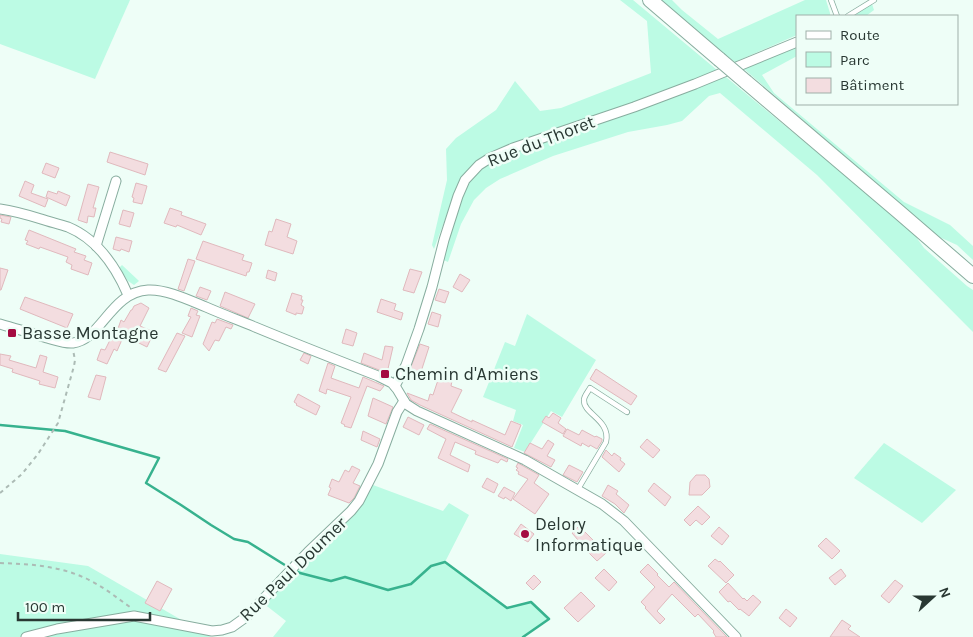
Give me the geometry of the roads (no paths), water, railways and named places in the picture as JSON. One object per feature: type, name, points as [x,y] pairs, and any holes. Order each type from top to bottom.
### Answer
[{"type":"main road","points":[[650,0],[973,276]]},
{"type":"street","name":"Rue du Thoret","points":[[395,386],[406,366],[419,329],[446,231],[458,196],[465,180],[479,165],[513,148],[634,107],[796,42]]},
{"type":"street","points":[[96,246],[116,181]]},
{"type":"street","points":[[0,209],[21,213],[79,233],[96,246],[105,256],[128,296]]},
{"type":"street","points":[[0,324],[72,343],[91,334],[118,304],[128,296],[139,291],[150,290],[179,296],[388,380],[395,386],[404,401],[417,411],[517,456],[602,504],[624,521],[736,637]]},
{"type":"street","name":"Rue Paul Doumer","points":[[26,637],[57,629],[134,616],[212,631],[232,628],[251,612],[355,506],[378,464],[404,401]]},
{"type":"lane","points":[[831,0],[837,15]]},
{"type":"lane","points":[[850,15],[874,0]]},
{"type":"lane","points":[[578,489],[606,442],[607,436],[602,424],[585,405],[584,399],[586,394],[590,388],[627,412]]},
{"type":"waterway","points":[[0,425],[65,431],[159,458],[146,483],[234,539],[248,542],[288,567]]},
{"type":"waterway","points":[[294,570],[331,581],[345,577],[388,590],[411,584],[431,566],[445,562],[507,608],[531,602],[549,619],[523,637]]},
{"type":"place","name":"Basse Montagne","points":[[12,333]]},
{"type":"place","name":"Chemin d'Amiens","points":[[385,374]]},
{"type":"place","name":"Delory Informatique","points":[[525,534]]}]
